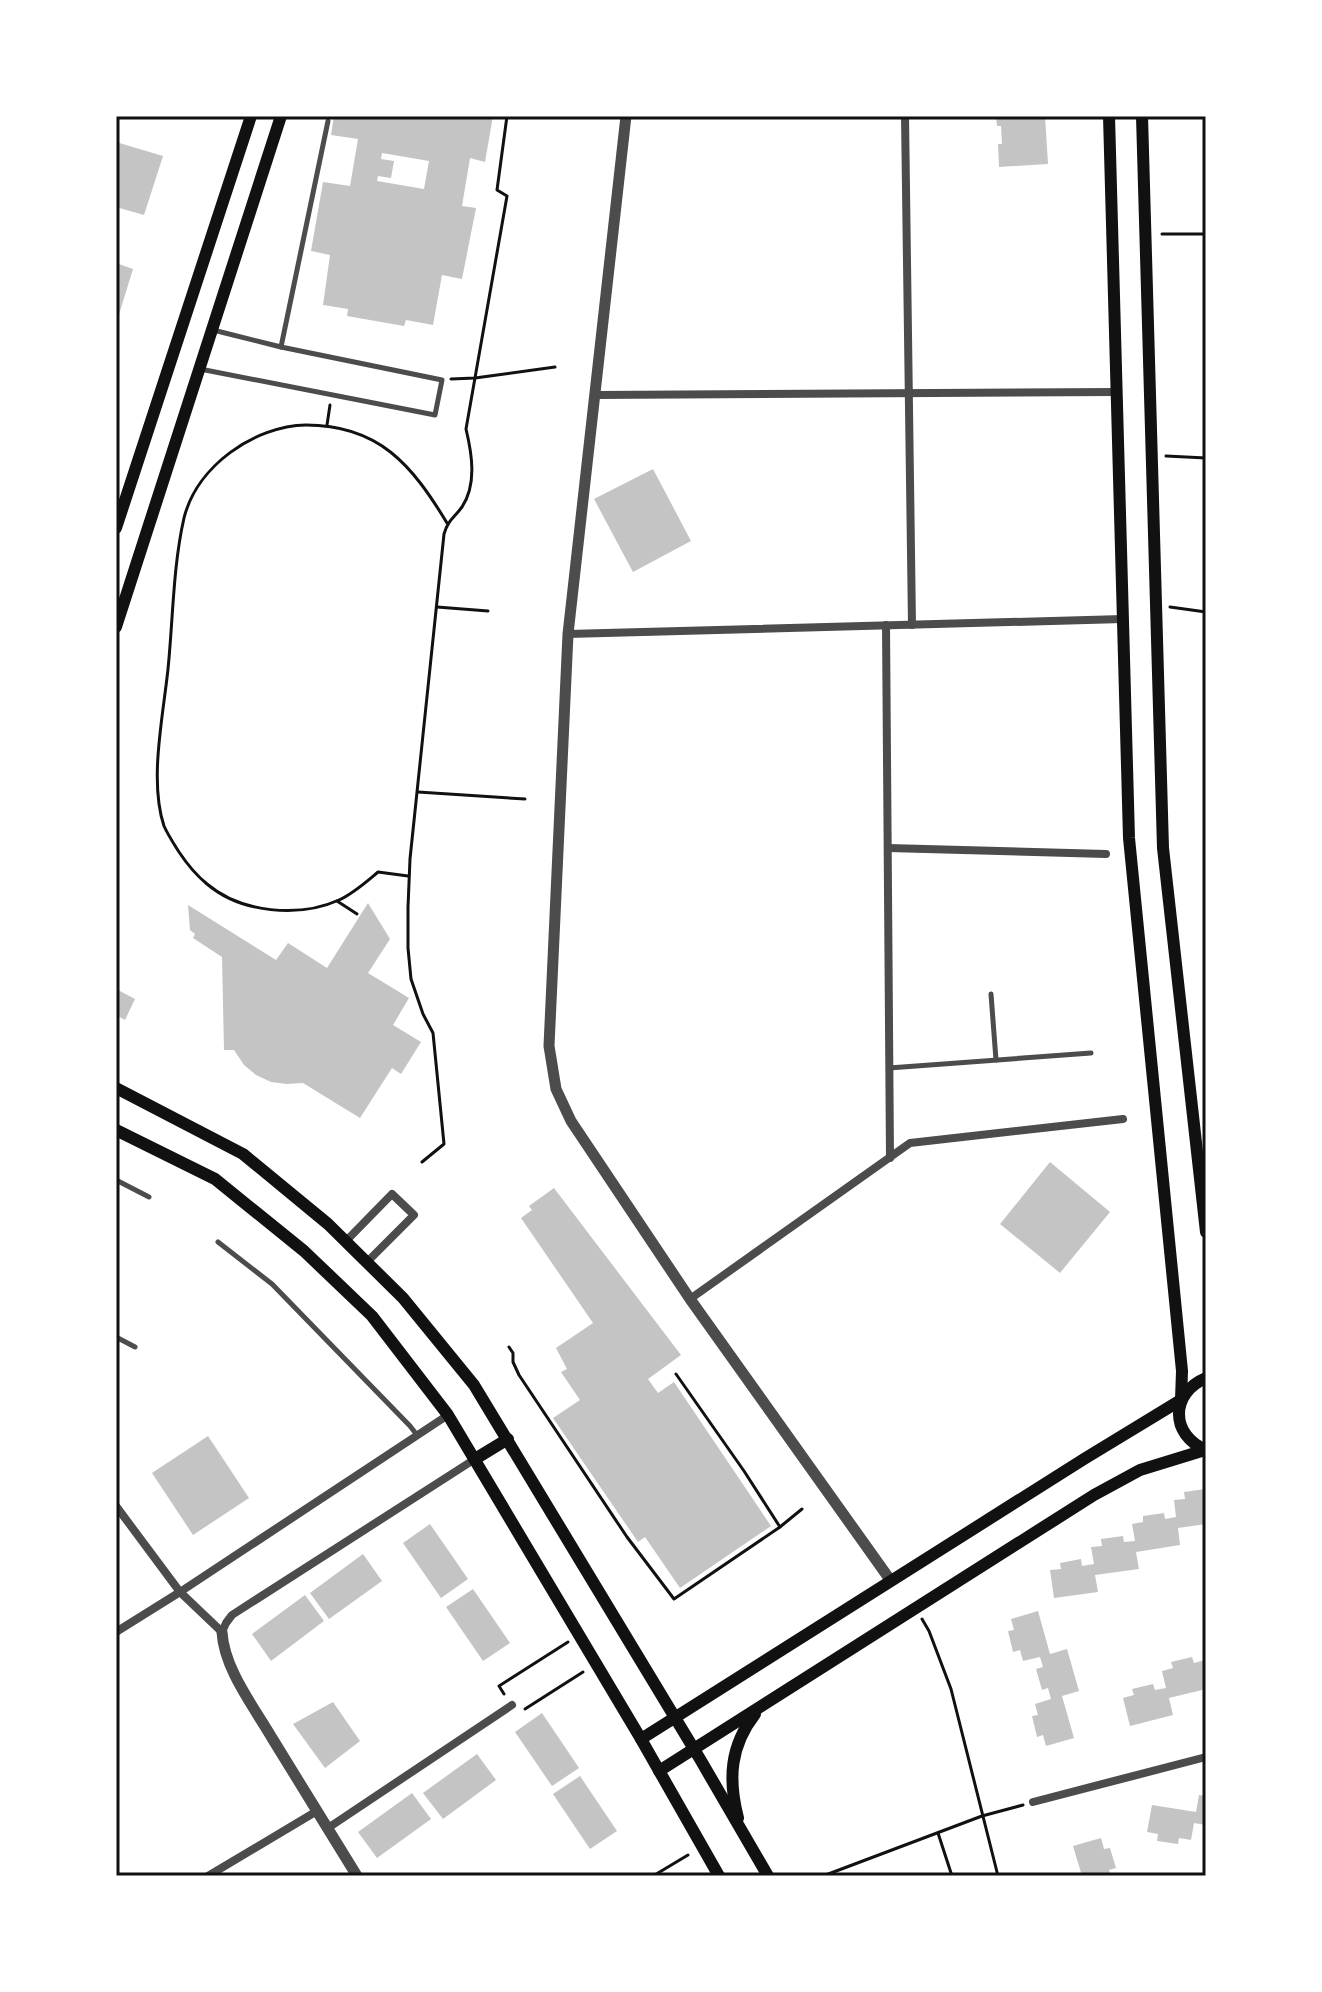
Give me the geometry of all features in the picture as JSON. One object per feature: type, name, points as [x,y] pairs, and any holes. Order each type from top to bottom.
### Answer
[{"type":"main road","points":[[116,528],[251,116]]},
{"type":"main road","points":[[116,627],[281,116]]},
{"type":"main road","points":[[1109,116],[1129,838],[1181,1356],[1183,1384],[1179,1420],[1182,1430],[1195,1445],[1206,1450]]},
{"type":"main road","points":[[1142,116],[1163,848],[1206,1232]]},
{"type":"main road","points":[[116,1088],[243,1154],[328,1224],[403,1298],[474,1385],[768,1876]]},
{"type":"main road","points":[[116,1130],[215,1179],[304,1251],[372,1316],[448,1415],[719,1876]]},
{"type":"main road","points":[[641,1739],[1181,1400],[1187,1390],[1206,1378]]},
{"type":"main road","points":[[475,1459],[508,1439]]},
{"type":"main road","points":[[659,1771],[1106,1489],[1140,1470],[1206,1450]]},
{"type":"main road","points":[[742,1831],[734,1798],[734,1757],[741,1734],[762,1705]]},
{"type":"street","points":[[626,116],[568,634],[549,1046],[556,1089],[571,1121],[690,1299],[891,1581]]},
{"type":"street","points":[[905,116],[912,625]]},
{"type":"street","points":[[595,395],[1116,392]]},
{"type":"street","points":[[568,634],[1123,619]]},
{"type":"street","points":[[886,625],[890,1158]]},
{"type":"street","points":[[888,848],[1106,854]]},
{"type":"street","points":[[690,1299],[910,1143],[1123,1119]]},
{"type":"street","points":[[346,1241],[392,1194],[414,1215],[367,1262]]},
{"type":"street","points":[[116,1632],[448,1415]]},
{"type":"street","points":[[357,1876],[244,1692],[227,1658],[222,1632],[232,1615],[475,1459]]},
{"type":"street","points":[[116,1506],[180,1592],[222,1632]]},
{"type":"street","points":[[328,1828],[512,1705]]},
{"type":"street","points":[[1033,1802],[1206,1757]]},
{"type":"street","points":[[208,1876],[317,1811]]},
{"type":"lane","points":[[281,347],[328,121]]},
{"type":"lane","points":[[199,369],[435,415],[442,380],[212,330]]},
{"type":"lane","points":[[991,994],[996,1060]]},
{"type":"lane","points":[[889,1068],[1091,1053]]},
{"type":"lane","points":[[116,1180],[149,1197]]},
{"type":"lane","points":[[218,1242],[272,1284],[417,1435]]},
{"type":"lane","points":[[116,1337],[135,1347]]},
{"type":"path","points":[[422,1162],[444,1144],[433,1033],[411,979],[409,877],[444,534],[447,523],[462,506],[470,488],[471,447],[466,429],[507,196],[497,190],[507,116]]},
{"type":"path","points":[[1146,234],[1206,234]]},
{"type":"path","points":[[442,380],[555,367]]},
{"type":"path","points":[[327,425],[332,395]]},
{"type":"path","points":[[409,877],[378,872],[363,886],[337,901],[291,912],[240,903],[209,886],[191,869],[165,829],[157,799],[174,592],[185,516],[199,487],[224,456],[247,440],[274,429],[327,425],[363,434],[394,454],[414,473],[447,523]]},
{"type":"path","points":[[1152,455],[1206,458]]},
{"type":"path","points":[[1156,605],[1206,612]]},
{"type":"path","points":[[437,607],[488,611]]},
{"type":"path","points":[[418,792],[525,799]]},
{"type":"path","points":[[337,901],[357,914]]},
{"type":"path","points":[[509,1347],[519,1375],[627,1537],[674,1599],[802,1509]]},
{"type":"path","points":[[676,1374],[780,1527]]},
{"type":"path","points":[[915,1609],[929,1631],[951,1689],[998,1876]]},
{"type":"path","points":[[579,1635],[499,1686],[517,1713],[596,1664]]},
{"type":"path","points":[[823,1876],[982,1816],[1033,1802]]},
{"type":"path","points":[[938,1833],[952,1876]]},
{"type":"path","points":[[653,1876],[702,1847]]},
{"type":"building","points":[[334,116],[493,116],[485,162],[470,158],[462,206],[476,208],[462,279],[442,275],[433,325],[406,320],[404,326],[347,316],[348,309],[323,305],[330,255],[311,251],[323,182],[350,186],[358,139],[331,135]],"holes":[[[382,153],[429,161],[424,189],[377,181],[378,176],[391,178],[394,161],[381,159]]]},
{"type":"building","points":[[996,116],[1045,116],[1048,164],[999,167],[1001,126],[997,126]]},
{"type":"building","points":[[116,142],[163,156],[144,215],[116,207]]},
{"type":"building","points":[[116,263],[133,269],[117,321],[116,321]]},
{"type":"building","points":[[653,469],[691,541],[633,572],[594,499]]},
{"type":"building","points":[[368,903],[390,939],[368,973],[409,998],[393,1025],[421,1042],[401,1074],[392,1068],[360,1118],[303,1083],[271,1082],[256,1075],[244,1065],[234,1050],[224,1050],[222,957],[193,938],[195,934],[190,930],[188,905],[276,960],[288,943],[327,968]]},
{"type":"building","points":[[116,989],[135,999],[125,1020],[116,1015]]},
{"type":"building","points":[[1050,1162],[1110,1212],[1060,1273],[1000,1224]]},
{"type":"building","points":[[554,1188],[681,1355],[648,1379],[658,1393],[674,1382],[771,1526],[680,1588],[645,1537],[638,1542],[553,1418],[580,1400],[561,1372],[567,1369],[556,1348],[593,1323],[521,1218],[532,1210],[529,1206]]},
{"type":"building","points":[[208,1436],[249,1498],[193,1535],[152,1473]]},
{"type":"building","points":[[1205,1489],[1206,1524],[1178,1528],[1180,1545],[1136,1552],[1139,1569],[1095,1575],[1098,1592],[1054,1598],[1050,1570],[1061,1569],[1060,1563],[1081,1559],[1082,1566],[1094,1564],[1091,1547],[1102,1546],[1101,1539],[1123,1536],[1124,1542],[1135,1541],[1132,1524],[1143,1522],[1143,1516],[1164,1513],[1165,1519],[1176,1517],[1174,1500],[1185,1499],[1184,1492]]},
{"type":"building","points":[[430,1524],[468,1579],[441,1598],[403,1543]]},
{"type":"building","points":[[363,1554],[382,1581],[329,1619],[310,1593]]},
{"type":"building","points":[[473,1589],[510,1643],[483,1661],[446,1607]]},
{"type":"building","points":[[305,1595],[324,1621],[271,1661],[252,1634]]},
{"type":"building","points":[[1038,1611],[1050,1654],[1067,1649],[1079,1691],[1062,1696],[1074,1738],[1046,1746],[1043,1735],[1037,1737],[1032,1716],[1038,1715],[1035,1704],[1051,1699],[1048,1688],[1042,1690],[1036,1669],[1043,1667],[1040,1657],[1023,1661],[1020,1650],[1013,1652],[1008,1631],[1014,1630],[1011,1619]]},
{"type":"building","points":[[1192,1657],[1194,1663],[1205,1660],[1206,1689],[1169,1698],[1173,1715],[1130,1726],[1123,1698],[1134,1695],[1132,1689],[1153,1684],[1155,1690],[1166,1688],[1162,1671],[1173,1668],[1171,1662]]},
{"type":"building","points":[[333,1702],[360,1741],[325,1768],[293,1724]]},
{"type":"building","points":[[542,1713],[579,1768],[552,1786],[515,1732]]},
{"type":"building","points":[[477,1754],[496,1780],[443,1819],[423,1793]]},
{"type":"building","points":[[580,1776],[617,1831],[590,1849],[553,1794]]},
{"type":"building","points":[[412,1793],[431,1819],[377,1858],[358,1832]]},
{"type":"building","points":[[1199,1795],[1206,1796],[1206,1825],[1194,1823],[1191,1840],[1179,1838],[1178,1844],[1157,1841],[1158,1834],[1147,1832],[1152,1805],[1196,1812]]},
{"type":"building","points":[[1101,1838],[1104,1849],[1110,1848],[1116,1868],[1109,1870],[1111,1876],[1082,1876],[1073,1846]]}]
